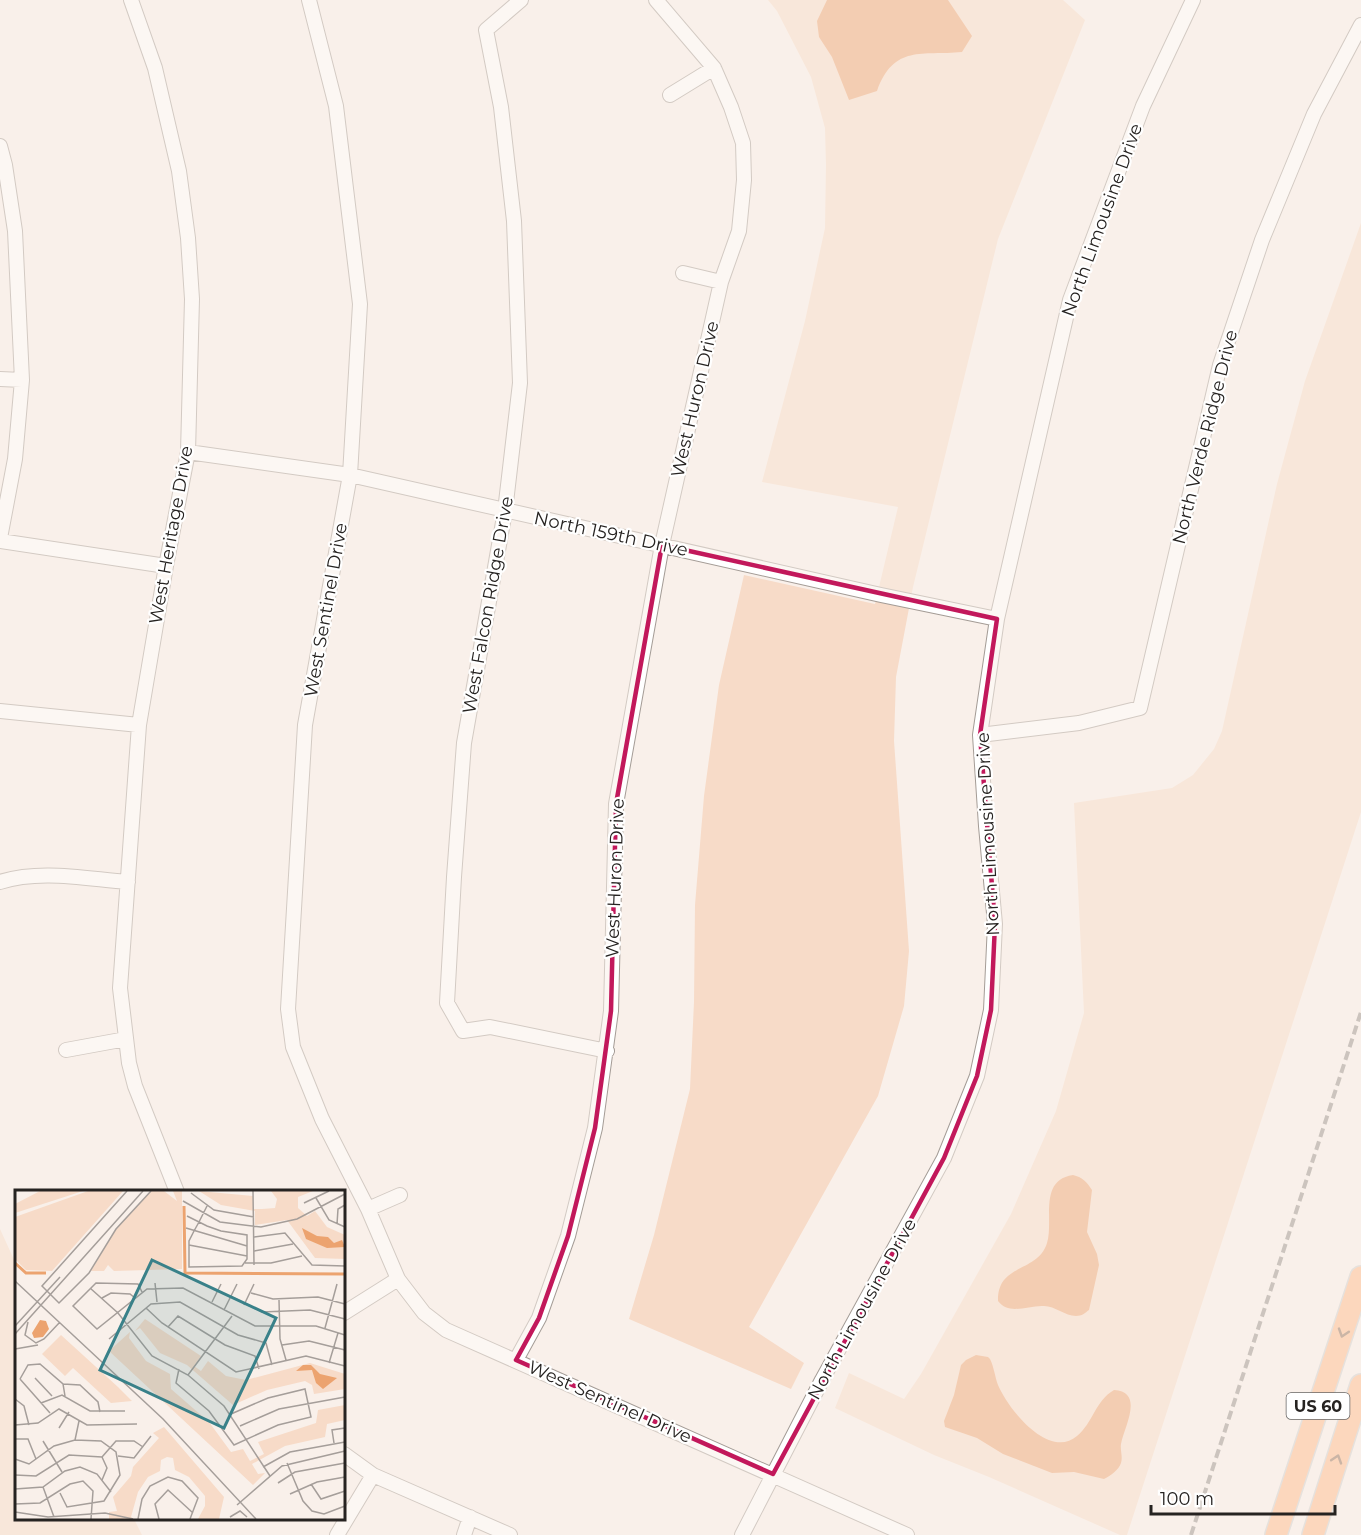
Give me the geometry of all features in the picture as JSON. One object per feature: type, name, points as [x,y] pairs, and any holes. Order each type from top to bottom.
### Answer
[{"type":"highway","name":"US 60","points":[[1276,1535],[1361,1277]]},
{"type":"highway","name":"US 60","points":[[1313,1535],[1361,1385]]},
{"type":"street","name":"West Heritage Drive","points":[[131,0],[155,68],[179,171],[188,238],[192,300],[188,452],[139,725],[120,988],[135,1086],[177,1190]]},
{"type":"street","name":"West Sentinel Drive","points":[[309,0],[336,106],[360,304],[350,475],[305,725],[288,1009],[293,1047],[322,1119],[368,1209],[398,1279],[424,1312],[446,1330],[907,1535]]},
{"type":"street","name":"West Falcon Ridge Drive","points":[[521,0],[486,30],[501,107],[514,221],[520,383],[505,511],[464,743],[447,1003],[463,1031],[490,1027],[607,1051]]},
{"type":"street","name":"West Huron Drive","points":[[516,1360],[538,1318],[568,1236],[595,1128],[607,1051],[610,1011],[616,804],[662,545],[722,282],[739,231],[744,180],[743,143],[731,107],[714,68],[656,0]]},
{"type":"street","name":"North Limousine Drive","points":[[742,1535],[944,1158],[977,1076],[992,1010],[995,924],[980,735],[998,619],[1070,300],[1143,106],[1192,0]]},
{"type":"street","name":"North Verde Ridge Drive","points":[[980,735],[1079,723],[1140,708],[1220,365],[1266,229],[1314,114],[1361,25]]},
{"type":"street","points":[[670,96],[714,68]]},
{"type":"street","points":[[0,146],[15,231],[22,380],[15,459],[0,539],[166,566]]},
{"type":"street","points":[[682,273],[722,282]]},
{"type":"street","points":[[0,379],[22,380]]},
{"type":"street","name":"North 159th Drive","points":[[188,452],[350,475],[998,619]]},
{"type":"street","points":[[0,711],[139,725]]},
{"type":"street","points":[[0,882],[10,879],[51,876],[128,882]]},
{"type":"street","points":[[66,1050],[126,1039]]},
{"type":"street","points":[[368,1209],[400,1195]]},
{"type":"street","points":[[345,1311],[398,1279]]},
{"type":"street","points":[[345,1455],[373,1475],[510,1535]]},
{"type":"street","points":[[337,1535],[373,1475]]},
{"type":"street","points":[[464,1535],[470,1517]]},
{"type":"highlighted area","points":[[662,545],[997,619],[980,735],[995,924],[991,1010],[977,1076],[944,1158],[773,1474],[516,1360],[539,1318],[568,1236],[595,1128],[611,1011],[616,804]]},
{"type":"shaded area","points":[[768,0],[1063,0],[1085,20],[998,239],[913,587],[896,677],[894,741],[909,951],[904,1006],[878,1096],[749,1327],[804,1363],[791,1389],[629,1319],[654,1235],[690,1089],[695,905],[704,796],[719,685],[744,575],[875,604],[898,507],[762,482],[805,321],[825,228],[826,165],[825,128],[811,77],[777,11]]},
{"type":"shaded area","points":[[827,0],[948,0],[972,36],[962,52],[911,55],[901,59],[884,76],[877,91],[849,100],[832,57],[819,37],[817,21]]},
{"type":"shaded area","points":[[1361,223],[1361,812],[1127,1535],[1120,1535],[934,1455],[835,1408],[849,1373],[904,1399],[921,1374],[1011,1214],[1056,1111],[1084,1013],[1074,803],[1172,788],[1193,775],[1214,749],[1222,731],[1277,484],[1305,381]]},
{"type":"shaded area","points":[[1073,1175],[1084,1180],[1092,1190],[1087,1232],[1097,1254],[1099,1265],[1089,1310],[1076,1316],[1048,1306],[1013,1309],[1002,1305],[998,1301],[999,1289],[1004,1280],[1042,1253],[1047,1243],[1051,1193],[1055,1185],[1062,1178]]},
{"type":"shaded area","points":[[0,1229],[15,1262],[15,1520],[134,1520],[142,1535],[0,1535]]},
{"type":"shaded area","points":[[976,1355],[990,1359],[1003,1395],[1020,1418],[1042,1437],[1054,1442],[1066,1442],[1077,1436],[1087,1425],[1102,1400],[1114,1390],[1123,1392],[1129,1397],[1131,1403],[1121,1444],[1120,1466],[1104,1479],[1074,1472],[1052,1473],[1003,1454],[977,1438],[945,1427],[944,1421],[954,1395],[961,1365]]},
{"type":"railway","points":[[1191,1535],[1361,1012]]}]
